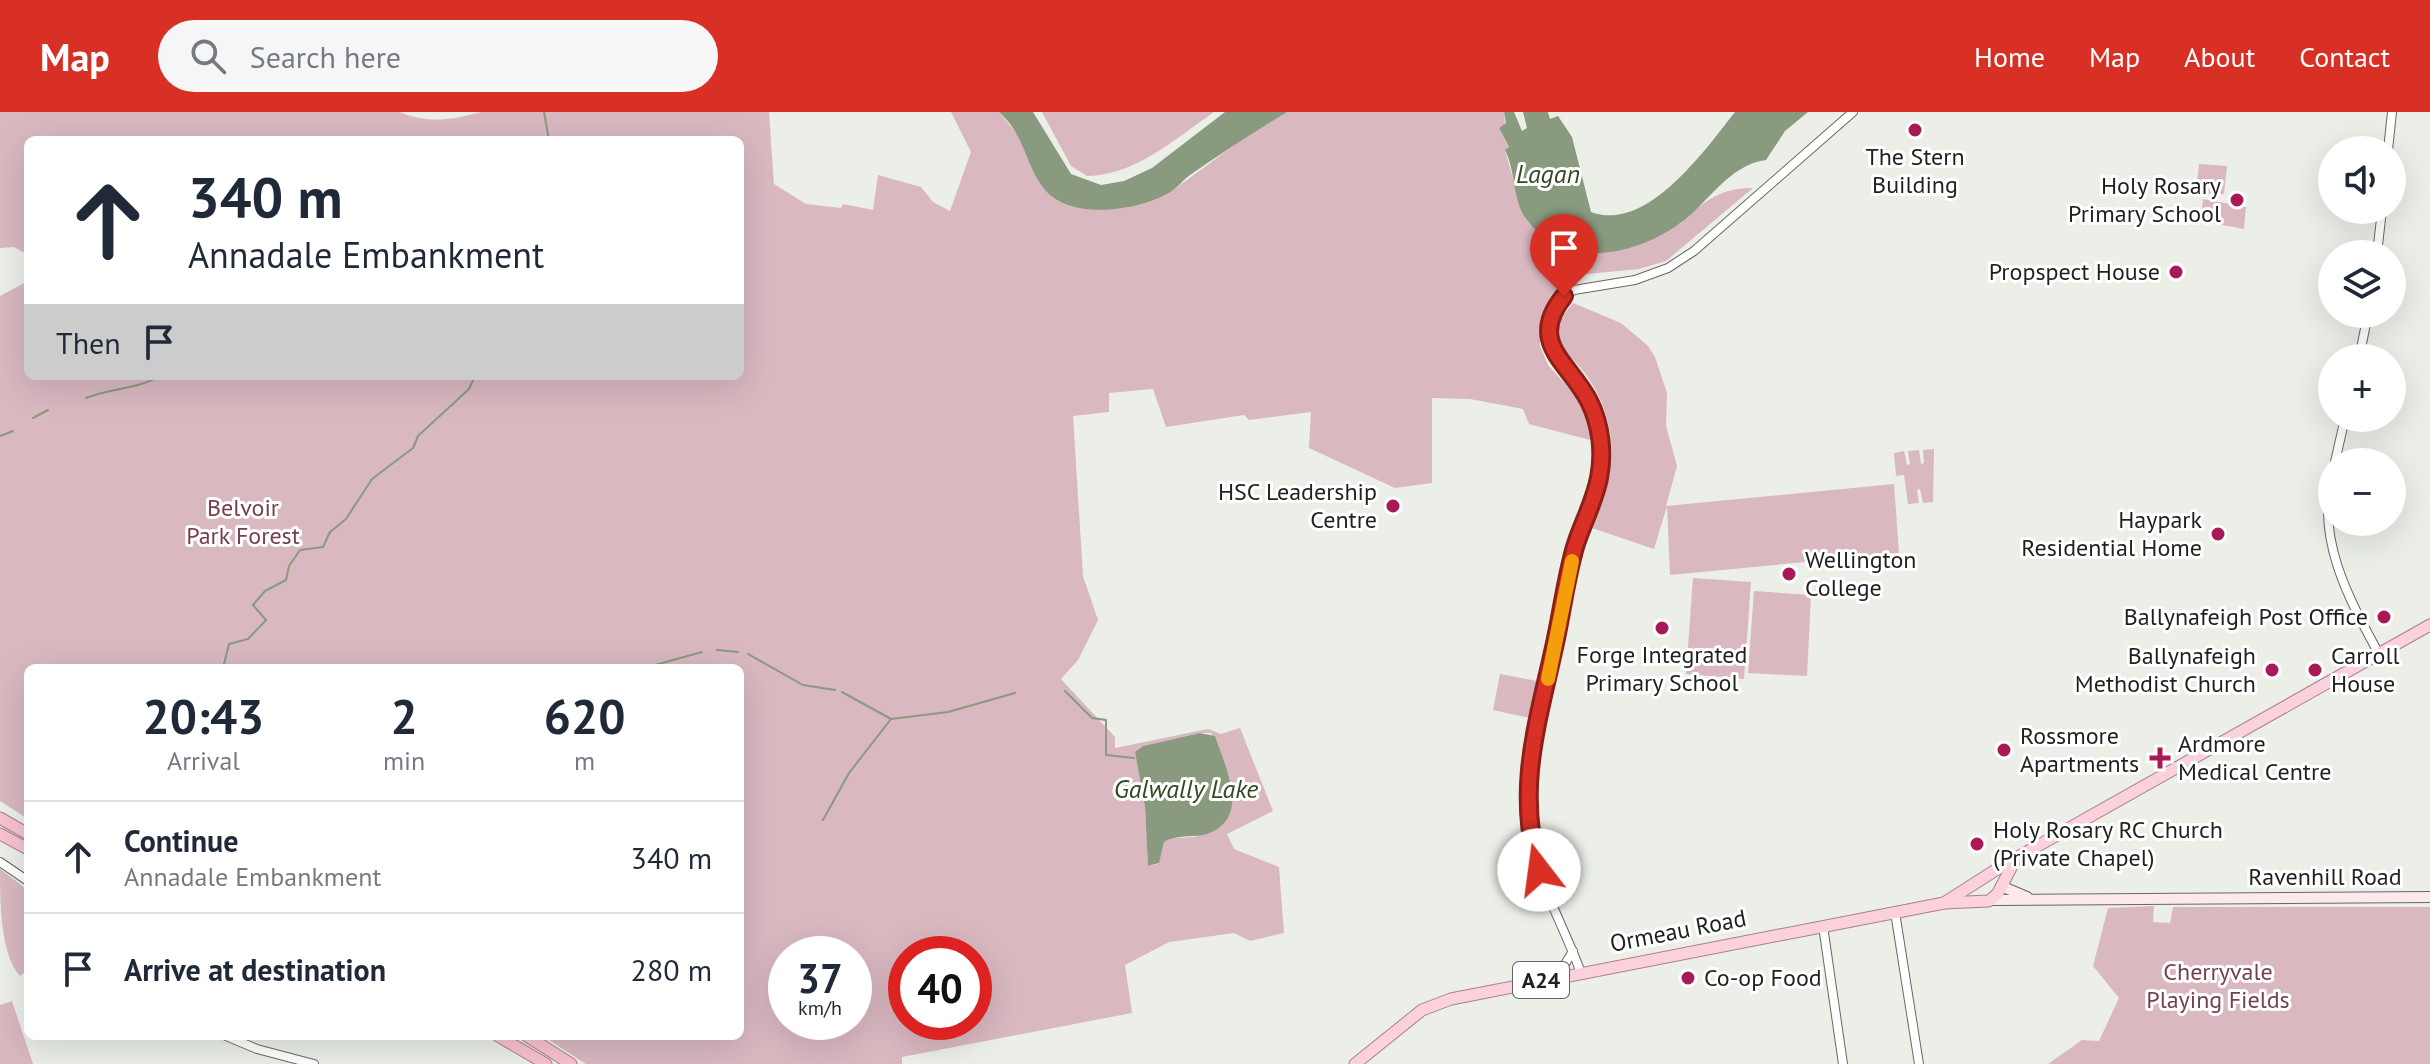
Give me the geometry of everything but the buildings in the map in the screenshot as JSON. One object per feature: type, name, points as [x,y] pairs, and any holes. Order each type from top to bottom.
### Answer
[{"type":"highway","points":[[0,818],[24,832]]},
{"type":"highway","points":[[0,834],[24,847]]},
{"type":"highway","points":[[505,1040],[546,1064]]},
{"type":"highway","points":[[533,1040],[571,1064]]},
{"type":"main road","name":"Ormeau Road","points":[[1944,903],[1986,876],[2430,625]]},
{"type":"main road","points":[[1992,900],[2014,862]]},
{"type":"main road","points":[[1986,876],[2001,886]]},
{"type":"main road","points":[[1974,885],[1978,900]]},
{"type":"main road","name":"Ravenhill Road","points":[[2001,886],[2029,898]]},
{"type":"main road","name":"Ravenhill Road","points":[[1992,900],[2430,897]]},
{"type":"main road","name":"Ormeau Road","points":[[1355,1063],[1422,1010],[1463,995],[1944,903],[1992,900]]},
{"type":"street","points":[[1581,973],[1539,870],[1528,831],[1526,794],[1531,755],[1575,547],[1599,481],[1601,449],[1590,402],[1553,351],[1549,328],[1557,306],[1574,290],[1652,276],[1694,251],[1853,112]]},
{"type":"street","points":[[2389,136],[2392,112]]},
{"type":"street","points":[[2332,536],[2340,579],[2379,654]]},
{"type":"street","points":[[0,862],[24,878]]},
{"type":"street","points":[[1895,912],[1919,1064]]},
{"type":"street","points":[[1823,926],[1843,1064]]},
{"type":"street","points":[[1557,977],[1573,951]]},
{"type":"street","points":[[236,1040],[314,1064]]},
{"type":"green space","name":"Belvoir Park Forest","points":[[0,112],[400,112],[440,120],[481,112],[769,112],[774,184],[806,204],[841,208],[843,204],[873,210],[878,175],[921,187],[933,202],[950,211],[971,152],[951,112],[999,112],[1023,141],[1045,189],[1099,209],[1155,198],[1172,191],[1248,135],[1287,112],[1504,112],[1505,124],[1499,128],[1509,148],[1505,150],[1522,212],[1680,224],[1713,197],[1732,190],[1753,188],[1666,261],[1639,269],[1577,275],[1552,294],[1540,320],[1540,346],[1548,365],[1584,405],[1594,441],[1529,424],[1523,409],[1470,399],[1432,398],[1432,483],[1395,488],[1309,448],[1311,412],[1249,420],[1244,415],[1166,427],[1153,389],[1109,393],[1109,412],[1073,416],[1083,576],[1098,620],[1078,660],[1061,679],[1115,737],[1115,748],[1208,729],[1221,734],[1240,728],[1273,811],[1227,834],[1234,849],[1279,867],[1284,933],[1250,941],[1234,933],[1169,942],[1125,965],[1132,1013],[992,1040],[992,936],[888,936],[888,1040],[991,1040],[902,1057],[902,1064],[586,1064],[549,1040],[744,1040],[744,664],[24,664],[24,816],[0,801],[0,296],[24,283],[24,380],[744,380],[744,136],[24,136],[24,253],[14,247],[0,248]],"holes":[[[1200,733],[1211,733],[1228,773],[1233,796],[1195,837],[1170,838],[1164,842],[1158,864],[1148,866],[1145,807],[1135,752],[1143,746]]]},
{"type":"green space","points":[[1042,112],[1214,112],[1154,154],[1122,169],[1087,176],[1071,166]]},
{"type":"green space","points":[[2199,164],[2227,166],[2224,194],[2196,193]]},
{"type":"green space","points":[[2203,199],[2246,207],[2244,229],[2201,221]]},
{"type":"green space","points":[[1573,303],[1621,323],[1648,346],[1655,357],[1667,393],[1666,426],[1677,466],[1666,506],[1894,484],[1899,553],[1670,575],[1667,506],[1654,549],[1592,528],[1606,490],[1612,453],[1606,416],[1599,398],[1560,339],[1559,321]]},
{"type":"green space","points":[[1934,449],[1933,502],[1923,503],[1920,489],[1917,490],[1919,503],[1908,504],[1904,475],[1896,476],[1894,453],[1904,451],[1907,465],[1910,464],[1908,451],[1919,450],[1921,464],[1924,463],[1923,450]]},
{"type":"green space","points":[[1693,578],[1751,582],[1744,679],[1686,674]]},
{"type":"green space","points":[[1754,591],[1811,595],[1807,676],[1748,673]]},
{"type":"green space","points":[[1500,674],[1537,681],[1530,718],[1493,710]]},
{"type":"green space","points":[[0,869],[24,887],[24,973],[20,976],[8,955],[1,912]]},
{"type":"green space","name":"Cherryvale Playing Fields","points":[[2154,906],[2153,922],[2170,923],[2173,907],[2430,907],[2430,1064],[2048,1064],[2082,1040],[2099,1041],[2119,998],[2093,966],[2108,908]]},
{"type":"green space","points":[[12,1001],[33,1064],[0,1064],[0,1005]]},
{"type":"water","points":[[999,112],[1033,112],[1071,174],[1101,185],[1124,181],[1152,168],[1225,112],[1287,112],[1187,177],[1172,191],[1142,204],[1107,210],[1072,206],[1057,200],[1045,190],[1015,131]]},
{"type":"water","name":"Lagan","points":[[1504,112],[1514,112],[1522,131],[1527,128],[1523,112],[1548,112],[1550,119],[1558,116],[1572,137],[1591,212],[1612,215],[1633,211],[1673,184],[1735,112],[1808,112],[1785,131],[1766,160],[1753,163],[1730,177],[1679,224],[1639,245],[1596,253],[1575,251],[1555,244],[1538,232],[1523,214],[1505,150],[1509,147],[1499,128],[1506,123]]},
{"type":"water","name":"Galwally Lake","points":[[1200,733],[1215,736],[1229,775],[1232,803],[1229,816],[1221,826],[1207,834],[1164,842],[1159,863],[1148,866],[1145,807],[1135,752],[1143,746]]},
{"type":"waterway","points":[[544,112],[548,136]]},
{"type":"waterway","points":[[86,398],[151,380]]},
{"type":"waterway","points":[[224,664],[229,644],[248,639],[266,620],[253,605],[265,591],[286,580],[289,566],[300,550],[323,547],[330,532],[346,519],[372,479],[413,448],[418,436],[469,389],[473,380]]},
{"type":"waterway","points":[[33,418],[48,410]]},
{"type":"waterway","points":[[0,436],[13,431]]},
{"type":"waterway","points":[[717,650],[738,652]]},
{"type":"waterway","points":[[658,664],[702,652]]},
{"type":"waterway","points":[[748,654],[803,685],[835,690]]},
{"type":"waterway","points":[[1065,691],[1092,718],[1106,720],[1106,755],[1134,758]]},
{"type":"waterway","points":[[842,692],[891,719],[948,712],[1015,693]]},
{"type":"waterway","points":[[823,820],[849,773],[891,719]]},
{"type":"slow traffic","points":[[1548,679],[1572,561]]},
{"type":"place","name":"The Stern Building","points":[[1915,130]]},
{"type":"place","name":"Holy Rosary Primary School","points":[[2237,200]]},
{"type":"place","name":"Propspect House","points":[[2176,272]]},
{"type":"place","name":"HSC Leadership Centre","points":[[1393,506]]},
{"type":"place","name":"Haypark Residential Home","points":[[2218,534]]},
{"type":"place","name":"Wellington College","points":[[1789,574]]},
{"type":"place","name":"Ballynafeigh Post Office","points":[[2384,617]]},
{"type":"place","name":"Forge Integrated Primary School","points":[[1662,628]]},
{"type":"place","name":"Ballynafeigh Methodist Church","points":[[2272,670]]},
{"type":"place","name":"Carroll House","points":[[2315,670]]},
{"type":"place","name":"Rossmore Apartments","points":[[2004,750]]},
{"type":"place","name":"Ardmore Medical Centre","points":[[2160,758]]},
{"type":"place","name":"Holy Rosary RC Church (Private Chapel)","points":[[1977,844]]},
{"type":"place","name":"Co-op Food","points":[[1688,978]]},
{"type":"route","points":[[1539,870],[1526,810],[1531,755],[1575,547],[1593,500],[1601,466],[1600,431],[1590,402],[1561,364],[1549,338],[1552,315],[1564,296]]}]
